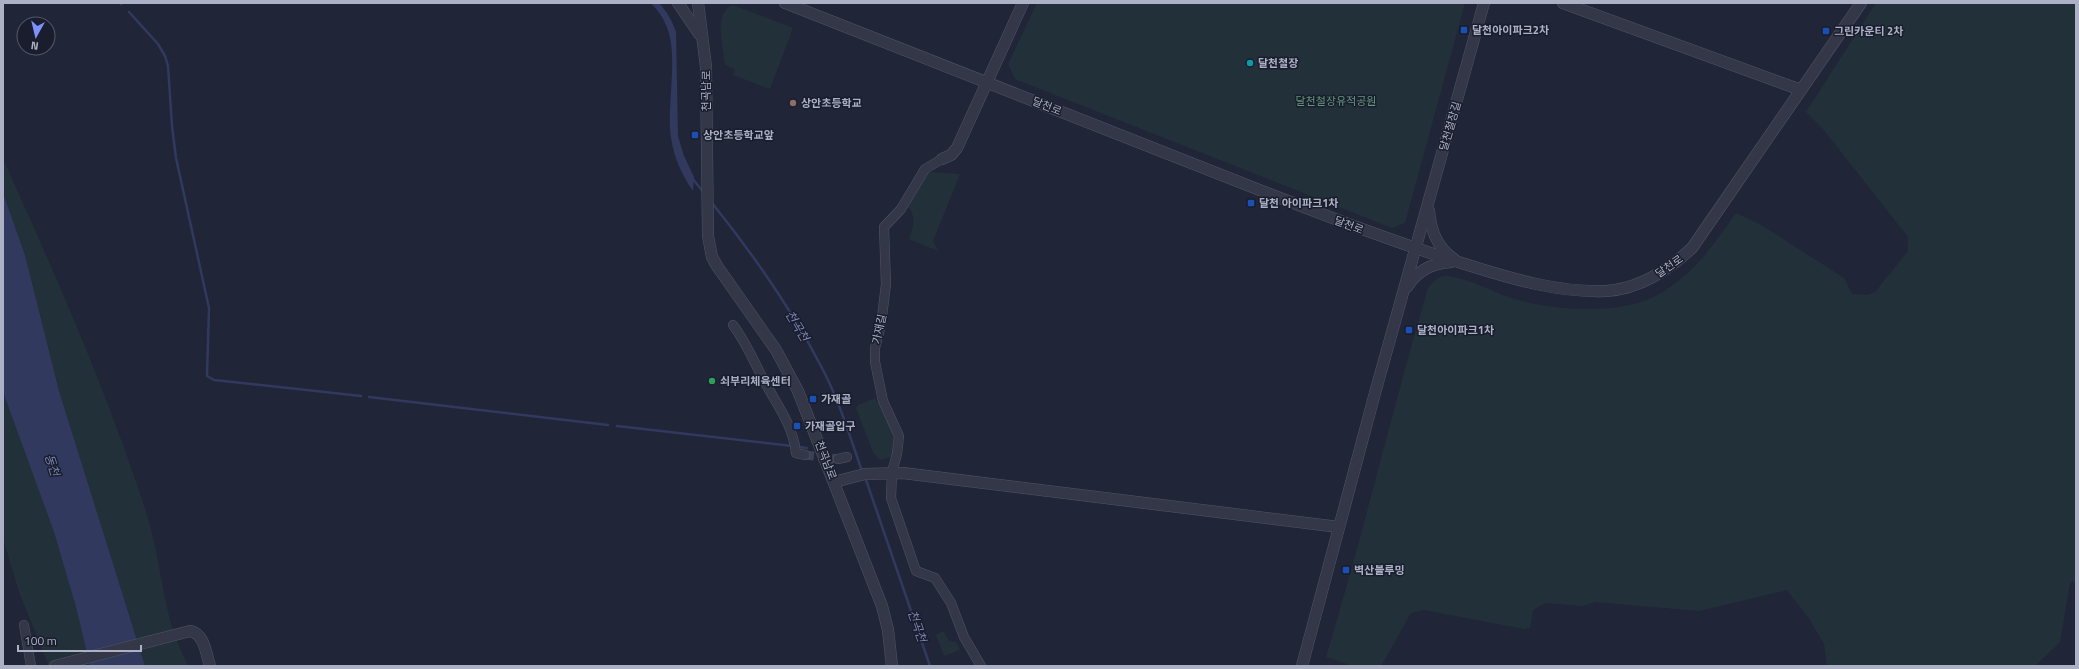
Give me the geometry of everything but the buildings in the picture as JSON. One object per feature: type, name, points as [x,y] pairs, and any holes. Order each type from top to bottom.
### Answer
[{"type":"street","points":[[678,3],[692,21],[704,44]]},
{"type":"street","name":"천곡남로","points":[[698,3],[704,44],[709,246],[716,266],[765,333],[785,365],[803,403],[882,606],[888,630],[892,666]]},
{"type":"street","name":"달천로","points":[[785,3],[1382,238],[1525,282],[1576,290],[1607,291],[1632,286],[1643,282],[1679,260],[1701,237],[1861,3]]},
{"type":"street","name":"가재길","points":[[981,666],[964,637],[951,603],[935,578],[917,573],[915,569],[891,498],[892,472],[897,454],[899,436],[884,401],[874,355],[885,300],[886,267],[884,227],[901,210],[925,169],[951,155],[957,148],[986,81],[1023,3]]},
{"type":"street","name":"달천철장길","points":[[1302,666],[1484,3]]},
{"type":"street","points":[[1563,3],[1801,90]]},
{"type":"street","points":[[1430,200],[1430,217],[1435,238],[1444,252],[1457,262]]},
{"type":"street","points":[[1403,296],[1415,277],[1425,269],[1440,263],[1457,262]]},
{"type":"street","points":[[733,325],[743,339],[786,418],[793,434],[796,453],[805,455]]},
{"type":"street","points":[[834,482],[851,476],[879,472],[892,472],[1339,527]]},
{"type":"street","points":[[24,625],[31,666]]},
{"type":"street","points":[[55,666],[187,632],[195,632],[201,638],[210,666]]},
{"type":"green space","name":"달천철장유적공원","points":[[1037,3],[1465,3],[1405,223],[1392,228],[1015,79],[1008,64]]},
{"type":"green space","points":[[1876,3],[2076,3],[2076,580],[2070,583],[2060,642],[2035,666],[1827,666],[1824,644],[1808,617],[1787,590],[1699,611],[1595,602],[1582,606],[1545,603],[1533,610],[1530,628],[1524,629],[1424,610],[1411,613],[1381,666],[1353,666],[1326,657],[1340,611],[1428,288],[1436,279],[1442,276],[1448,276],[1472,282],[1511,298],[1562,308],[1599,309],[1634,304],[1663,292],[1688,273],[1709,250],[1736,213],[1763,226],[1844,278],[1852,294],[1867,295],[1875,292],[1908,251],[1908,237],[1823,129],[1806,112]]},
{"type":"green space","points":[[733,5],[793,28],[770,89],[733,75],[735,69],[725,65],[721,23],[723,15],[727,9]]},
{"type":"green space","points":[[3,159],[61,289],[115,422],[150,526],[172,629],[188,666],[145,666],[59,391],[25,255],[3,193]]},
{"type":"green space","points":[[929,172],[960,174],[933,241],[938,251],[909,239],[913,227],[913,215],[908,207]]},
{"type":"green space","points":[[3,392],[54,532],[76,607],[90,666],[49,666],[19,592],[3,538]]},
{"type":"green space","points":[[875,398],[892,427],[896,440],[895,456],[880,460],[873,452],[856,408],[858,405]]},
{"type":"green space","points":[[943,631],[949,641],[956,642],[960,650],[944,656],[936,635]]},
{"type":"water","points":[[651,3],[659,3],[669,16],[676,32],[678,136],[684,156],[694,177],[693,191],[679,166],[671,138],[670,111],[672,48],[669,34],[662,17]]},
{"type":"water","name":"동천","points":[[3,193],[25,255],[59,391],[145,666],[90,666],[76,607],[54,532],[3,392]]},
{"type":"waterway","points":[[129,12],[158,44],[165,56],[168,66],[172,126],[176,158],[209,308],[207,376],[214,380],[361,396]]},
{"type":"waterway","name":"천곡천","points":[[692,178],[704,193]]},
{"type":"waterway","name":"천곡천","points":[[712,203],[771,283],[810,346],[834,393],[862,471]]},
{"type":"waterway","points":[[369,397],[608,425]]},
{"type":"waterway","points":[[617,426],[792,446]]},
{"type":"waterway","points":[[800,447],[807,448]]},
{"type":"waterway","name":"천곡천","points":[[865,477],[930,666]]},
{"type":"tunnel","points":[[805,455],[838,459]]},
{"type":"place","name":"달천아이파크2차","points":[[1464,30]]},
{"type":"place","name":"그린카운티 2차","points":[[1826,31]]},
{"type":"place","name":"달천철장","points":[[1250,63]]},
{"type":"place","name":"상안초등학교","points":[[793,103]]},
{"type":"place","name":"상안초등학교앞","points":[[695,135]]},
{"type":"place","name":"달천 아이파크1차","points":[[1251,203]]},
{"type":"place","name":"달천아이파크1차","points":[[1409,330]]},
{"type":"place","name":"쇠부리체육센터","points":[[712,381]]},
{"type":"place","name":"가재골","points":[[813,399]]},
{"type":"place","name":"가재골입구","points":[[797,426]]},
{"type":"place","name":"벽산블루밍","points":[[1346,570]]}]
